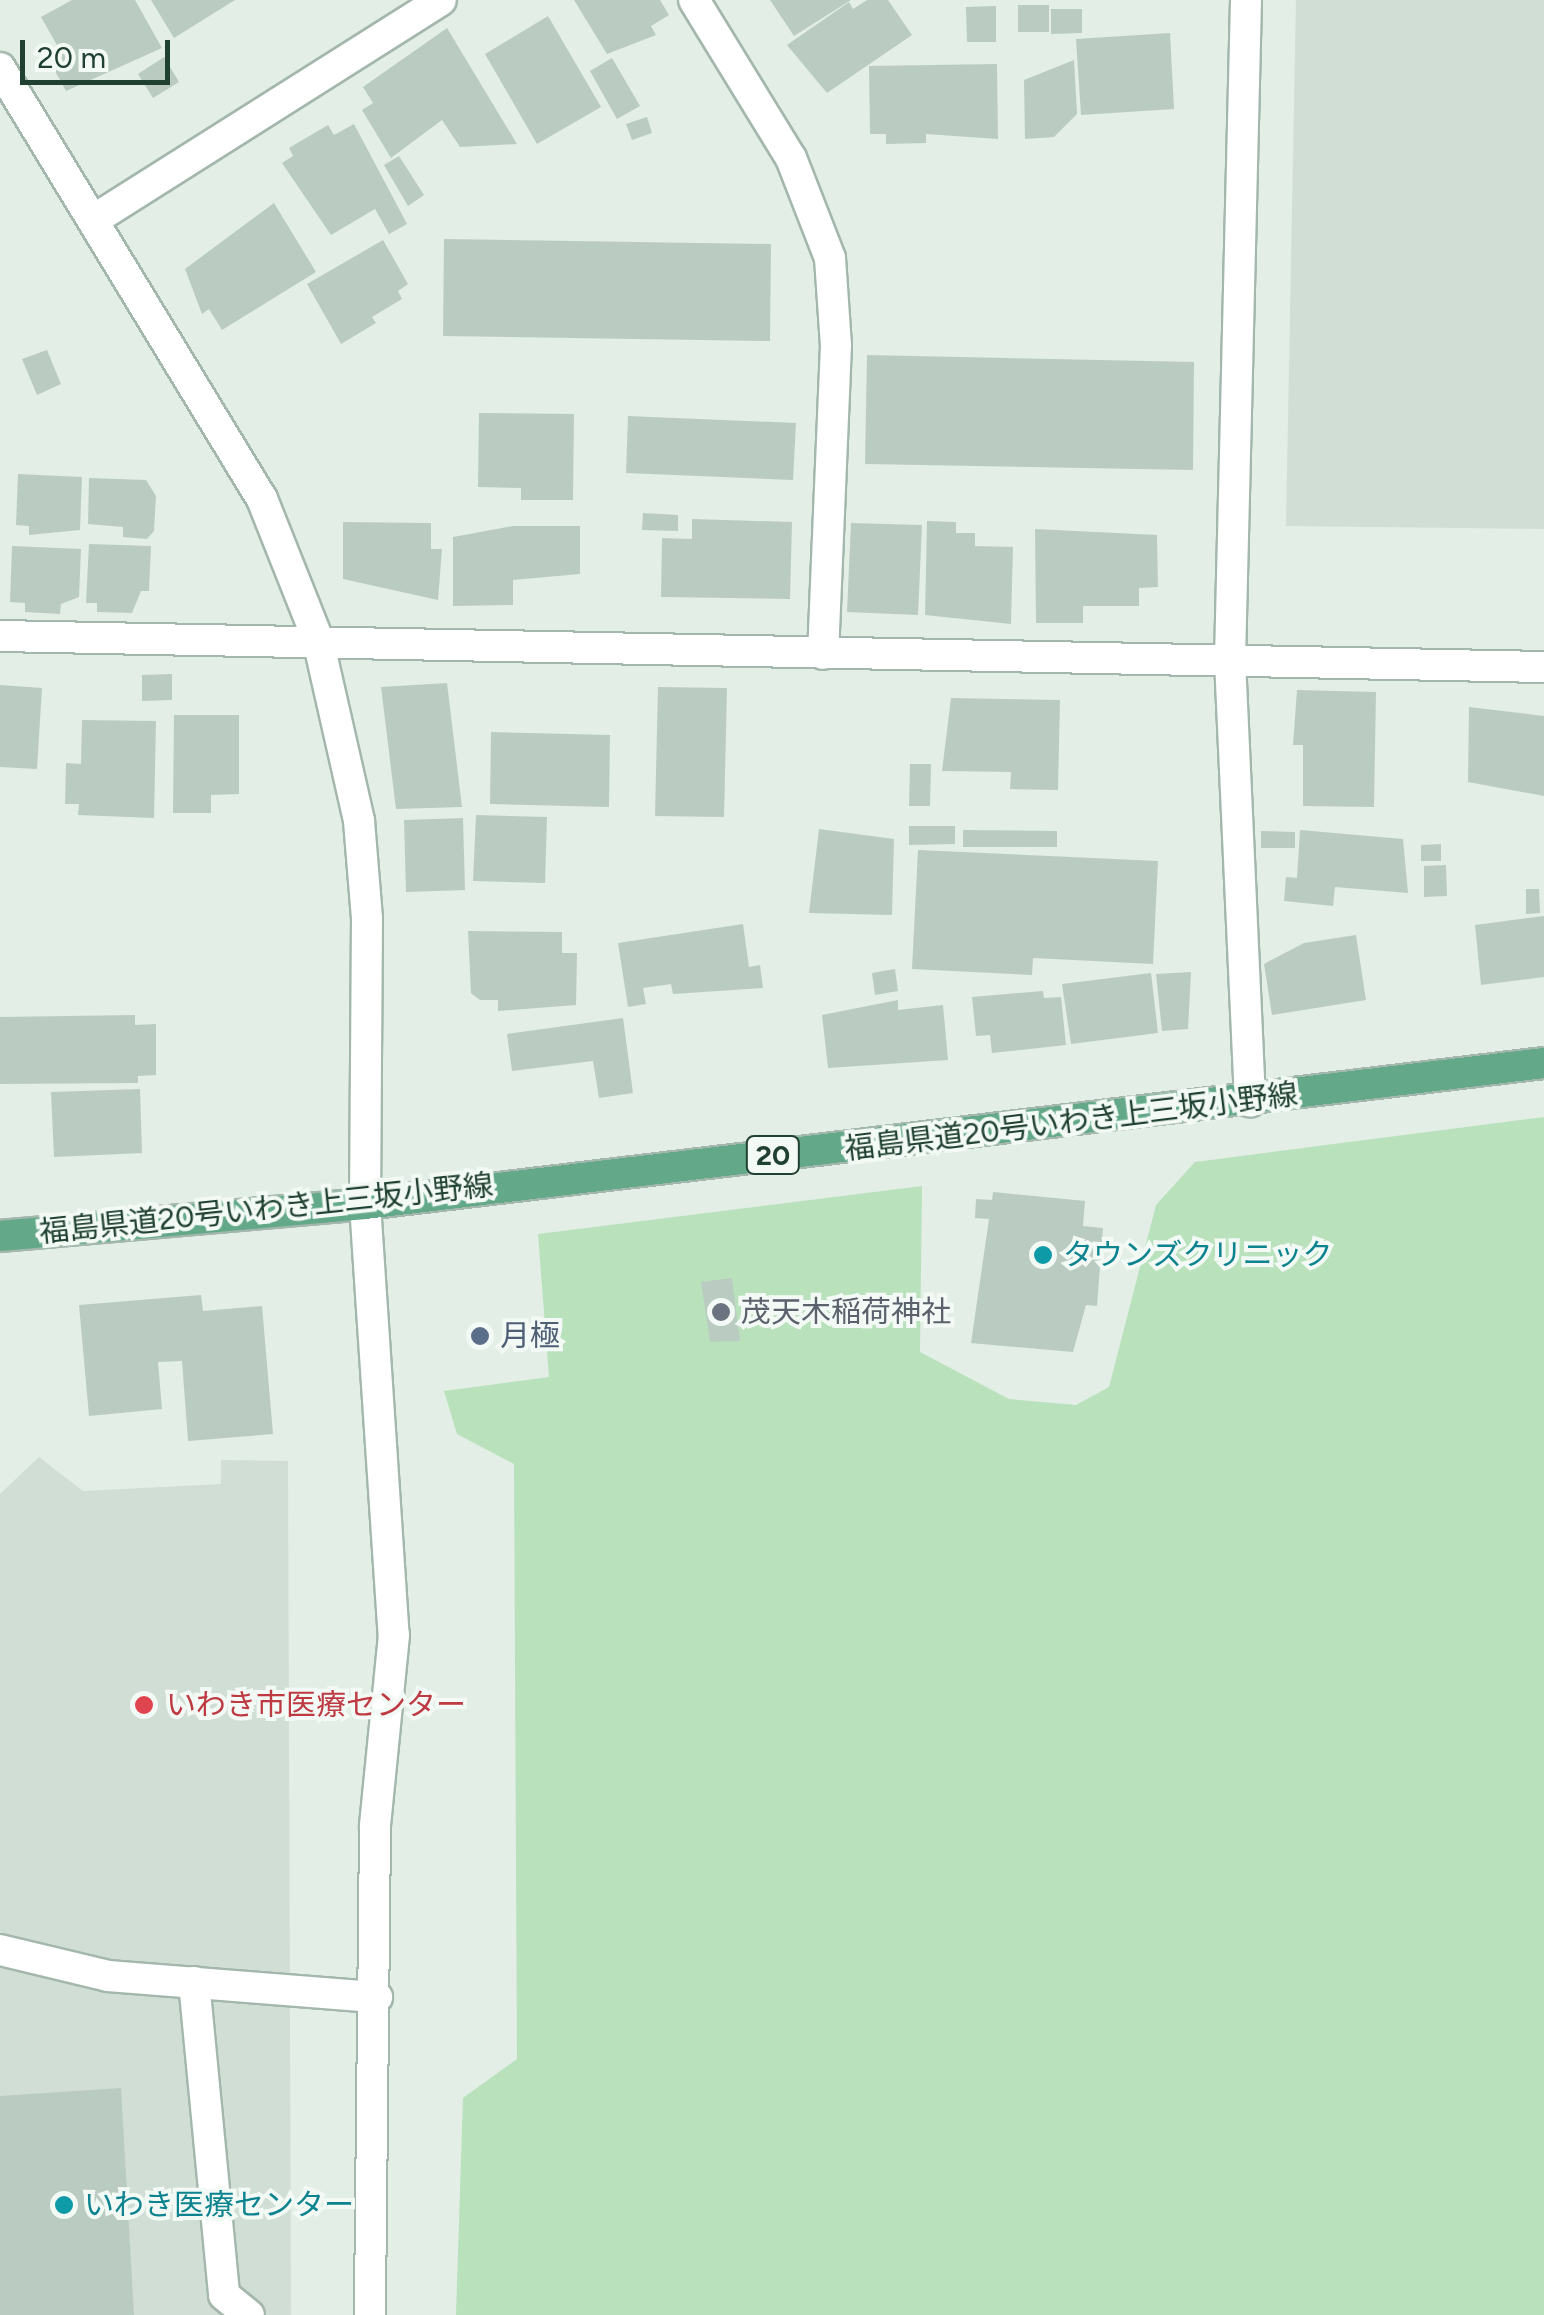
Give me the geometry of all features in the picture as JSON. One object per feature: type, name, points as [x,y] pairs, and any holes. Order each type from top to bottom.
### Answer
[{"type":"main road","name":"福島県道20号いわき上三坂小野線","points":[[0,1236],[365,1204],[1250,1102],[1544,1063]]},
{"type":"street","points":[[96,219],[441,0]]},
{"type":"street","points":[[694,0],[790,158],[830,258],[836,345],[823,654]]},
{"type":"street","points":[[1246,0],[1230,660],[1250,1102]]},
{"type":"street","points":[[0,68],[96,219],[262,500],[318,640],[359,822],[368,995],[365,1204],[394,1635],[376,1827],[377,1997],[370,2315]]},
{"type":"street","points":[[0,636],[1544,668]]},
{"type":"street","points":[[0,1950],[108,1976],[377,1997]]},
{"type":"street","points":[[194,1982],[224,2295],[248,2315]]},
{"type":"shaded area","points":[[1296,0],[1544,0],[1544,529],[1286,526]]},
{"type":"shaded area","name":"いわき市医療センター","points":[[39,1457],[83,1491],[221,1484],[221,1460],[288,1461],[291,2315],[0,2315],[0,1494]]},
{"type":"green space","points":[[1544,1117],[1544,2315],[456,2315],[463,2098],[517,2059],[514,1464],[457,1434],[444,1391],[549,1377],[538,1234],[922,1186],[920,1352],[1009,1399],[1076,1405],[1109,1387],[1156,1205],[1195,1162]]},
{"type":"building","points":[[72,0],[135,0],[162,48],[66,91],[46,55],[58,47],[41,17]]},
{"type":"building","points":[[151,0],[235,0],[174,38]]},
{"type":"building","points":[[574,0],[660,0],[669,15],[651,26],[656,35],[607,54]]},
{"type":"building","points":[[770,0],[851,0],[794,36]]},
{"type":"building","points":[[867,0],[888,0],[912,35],[827,93],[787,45],[849,2],[853,9]]},
{"type":"building","points":[[1018,5],[1049,5],[1049,32],[1018,32]]},
{"type":"building","points":[[996,6],[996,42],[967,42],[966,7]]},
{"type":"building","points":[[1051,9],[1082,9],[1082,33],[1051,34]]},
{"type":"building","points":[[548,16],[601,107],[537,144],[485,54]]},
{"type":"building","points":[[447,28],[517,144],[460,147],[442,120],[391,158],[362,110],[373,103],[363,87]]},
{"type":"building","points":[[1170,33],[1174,109],[1081,115],[1076,39]]},
{"type":"building","points":[[164,57],[179,82],[153,98],[138,74]]},
{"type":"building","points":[[612,58],[640,106],[617,119],[590,71]]},
{"type":"building","points":[[1074,60],[1077,114],[1054,137],[1025,139],[1024,80]]},
{"type":"building","points":[[997,64],[998,139],[926,134],[926,143],[886,144],[886,134],[870,134],[869,66]]},
{"type":"building","points":[[647,117],[652,133],[632,140],[626,124]]},
{"type":"building","points":[[354,124],[407,224],[389,234],[375,209],[331,235],[282,163],[293,156],[289,148],[328,125],[334,135]]},
{"type":"building","points":[[399,156],[424,195],[408,206],[384,165]]},
{"type":"building","points":[[274,203],[316,272],[222,330],[209,309],[202,314],[185,269]]},
{"type":"building","points":[[444,239],[771,244],[770,341],[443,336]]},
{"type":"building","points":[[383,240],[408,284],[398,291],[402,299],[372,317],[376,323],[341,344],[307,284]]},
{"type":"building","points":[[47,350],[61,384],[37,395],[22,359]]},
{"type":"building","points":[[867,355],[1194,362],[1193,470],[865,464]]},
{"type":"building","points":[[479,413],[574,414],[573,500],[521,500],[521,488],[478,487]]},
{"type":"building","points":[[628,416],[796,423],[793,480],[626,473]]},
{"type":"building","points":[[18,474],[82,477],[80,530],[29,535],[29,526],[16,525]]},
{"type":"building","points":[[89,478],[146,480],[156,496],[154,531],[147,539],[123,537],[123,527],[88,524]]},
{"type":"building","points":[[643,513],[678,515],[678,531],[642,530]]},
{"type":"building","points":[[692,519],[792,522],[790,599],[661,597],[662,538],[692,539]]},
{"type":"building","points":[[927,521],[956,522],[956,533],[975,533],[975,546],[1013,547],[1011,624],[925,615]]},
{"type":"building","points":[[343,522],[431,523],[431,549],[442,549],[438,600],[343,579]]},
{"type":"building","points":[[851,523],[922,525],[918,615],[847,612]]},
{"type":"building","points":[[513,526],[580,526],[580,574],[513,580],[513,605],[453,606],[453,537]]},
{"type":"building","points":[[1035,529],[1157,535],[1158,587],[1139,588],[1139,606],[1083,606],[1083,623],[1036,623]]},
{"type":"building","points":[[89,544],[151,546],[149,591],[141,591],[132,613],[97,612],[97,603],[86,603]]},
{"type":"building","points":[[12,546],[81,549],[79,597],[61,604],[60,614],[25,612],[25,603],[10,602]]},
{"type":"building","points":[[172,674],[172,700],[142,701],[142,675]]},
{"type":"building","points":[[447,683],[462,807],[396,809],[381,687]]},
{"type":"building","points":[[0,685],[42,688],[37,769],[0,767]]},
{"type":"building","points":[[658,687],[727,688],[724,817],[655,816]]},
{"type":"building","points":[[1297,690],[1376,692],[1374,807],[1303,806],[1303,745],[1293,745]]},
{"type":"building","points":[[951,698],[1060,700],[1058,790],[1010,789],[1011,772],[942,771]]},
{"type":"building","points":[[1469,707],[1544,716],[1544,796],[1468,782]]},
{"type":"building","points":[[174,715],[239,715],[239,794],[211,795],[211,813],[173,813]]},
{"type":"building","points":[[82,720],[156,721],[154,818],[78,815],[79,804],[65,804],[66,763],[81,764]]},
{"type":"building","points":[[491,732],[610,735],[609,807],[490,804]]},
{"type":"building","points":[[910,764],[931,764],[930,806],[909,806]]},
{"type":"building","points":[[476,815],[547,817],[545,883],[473,881]]},
{"type":"building","points":[[463,818],[465,890],[406,892],[404,820]]},
{"type":"building","points":[[909,826],[955,826],[955,844],[909,845]]},
{"type":"building","points":[[819,829],[894,839],[892,915],[809,913]]},
{"type":"building","points":[[963,830],[1057,831],[1057,847],[963,847]]},
{"type":"building","points":[[1300,830],[1403,839],[1408,893],[1335,887],[1333,906],[1284,901],[1286,877],[1297,878]]},
{"type":"building","points":[[1261,831],[1295,832],[1295,848],[1261,848]]},
{"type":"building","points":[[1441,844],[1441,861],[1421,861],[1421,845]]},
{"type":"building","points":[[918,850],[1158,861],[1153,964],[1033,958],[1032,975],[912,969]]},
{"type":"building","points":[[1446,865],[1447,896],[1424,897],[1424,866]]},
{"type":"building","points":[[1526,889],[1539,889],[1540,913],[1526,914]]},
{"type":"building","points":[[1544,916],[1544,977],[1481,985],[1475,925]]},
{"type":"building","points":[[743,924],[749,967],[760,965],[763,988],[673,994],[671,984],[643,988],[646,1004],[628,1007],[618,943]]},
{"type":"building","points":[[468,931],[562,932],[562,953],[577,953],[576,1005],[498,1011],[498,1000],[480,1000],[471,993]]},
{"type":"building","points":[[1356,935],[1366,1000],[1272,1015],[1264,964],[1304,943]]},
{"type":"building","points":[[895,969],[898,991],[875,995],[872,973]]},
{"type":"building","points":[[1191,972],[1188,1029],[1162,1031],[1156,974]]},
{"type":"building","points":[[1151,973],[1158,1033],[1071,1044],[1062,984]]},
{"type":"building","points":[[1043,991],[1044,998],[1061,997],[1066,1045],[992,1053],[990,1035],[976,1036],[972,997]]},
{"type":"building","points":[[898,1000],[898,1010],[943,1005],[948,1060],[828,1068],[822,1015]]},
{"type":"building","points":[[135,1015],[135,1025],[156,1024],[156,1075],[138,1076],[138,1083],[0,1084],[0,1017]]},
{"type":"building","points":[[623,1018],[633,1093],[599,1098],[593,1061],[512,1071],[507,1034]]},
{"type":"building","points":[[140,1089],[142,1153],[54,1157],[51,1092]]},
{"type":"building","name":"タウンズクリニック","points":[[993,1192],[1085,1201],[1083,1226],[1103,1228],[1097,1306],[1086,1305],[1073,1352],[971,1343],[989,1219],[975,1218],[976,1199],[992,1200]]},
{"type":"building","name":"茂天木稲荷神社","points":[[732,1278],[740,1341],[710,1342],[701,1282]]},
{"type":"building","points":[[201,1295],[203,1311],[262,1306],[273,1434],[188,1441],[182,1361],[158,1362],[162,1409],[89,1416],[79,1305]]},
{"type":"building","name":"いわき医療センター","points":[[121,2088],[134,2315],[0,2315],[0,2096]]},
{"type":"place","name":"タウンズクリニック","points":[[1043,1255]]},
{"type":"place","name":"茂天木稲荷神社","points":[[721,1312]]},
{"type":"place","name":"月極","points":[[480,1336]]},
{"type":"place","name":"いわき市医療センター","points":[[144,1705]]},
{"type":"place","name":"いわき医療センター","points":[[64,2205]]}]
